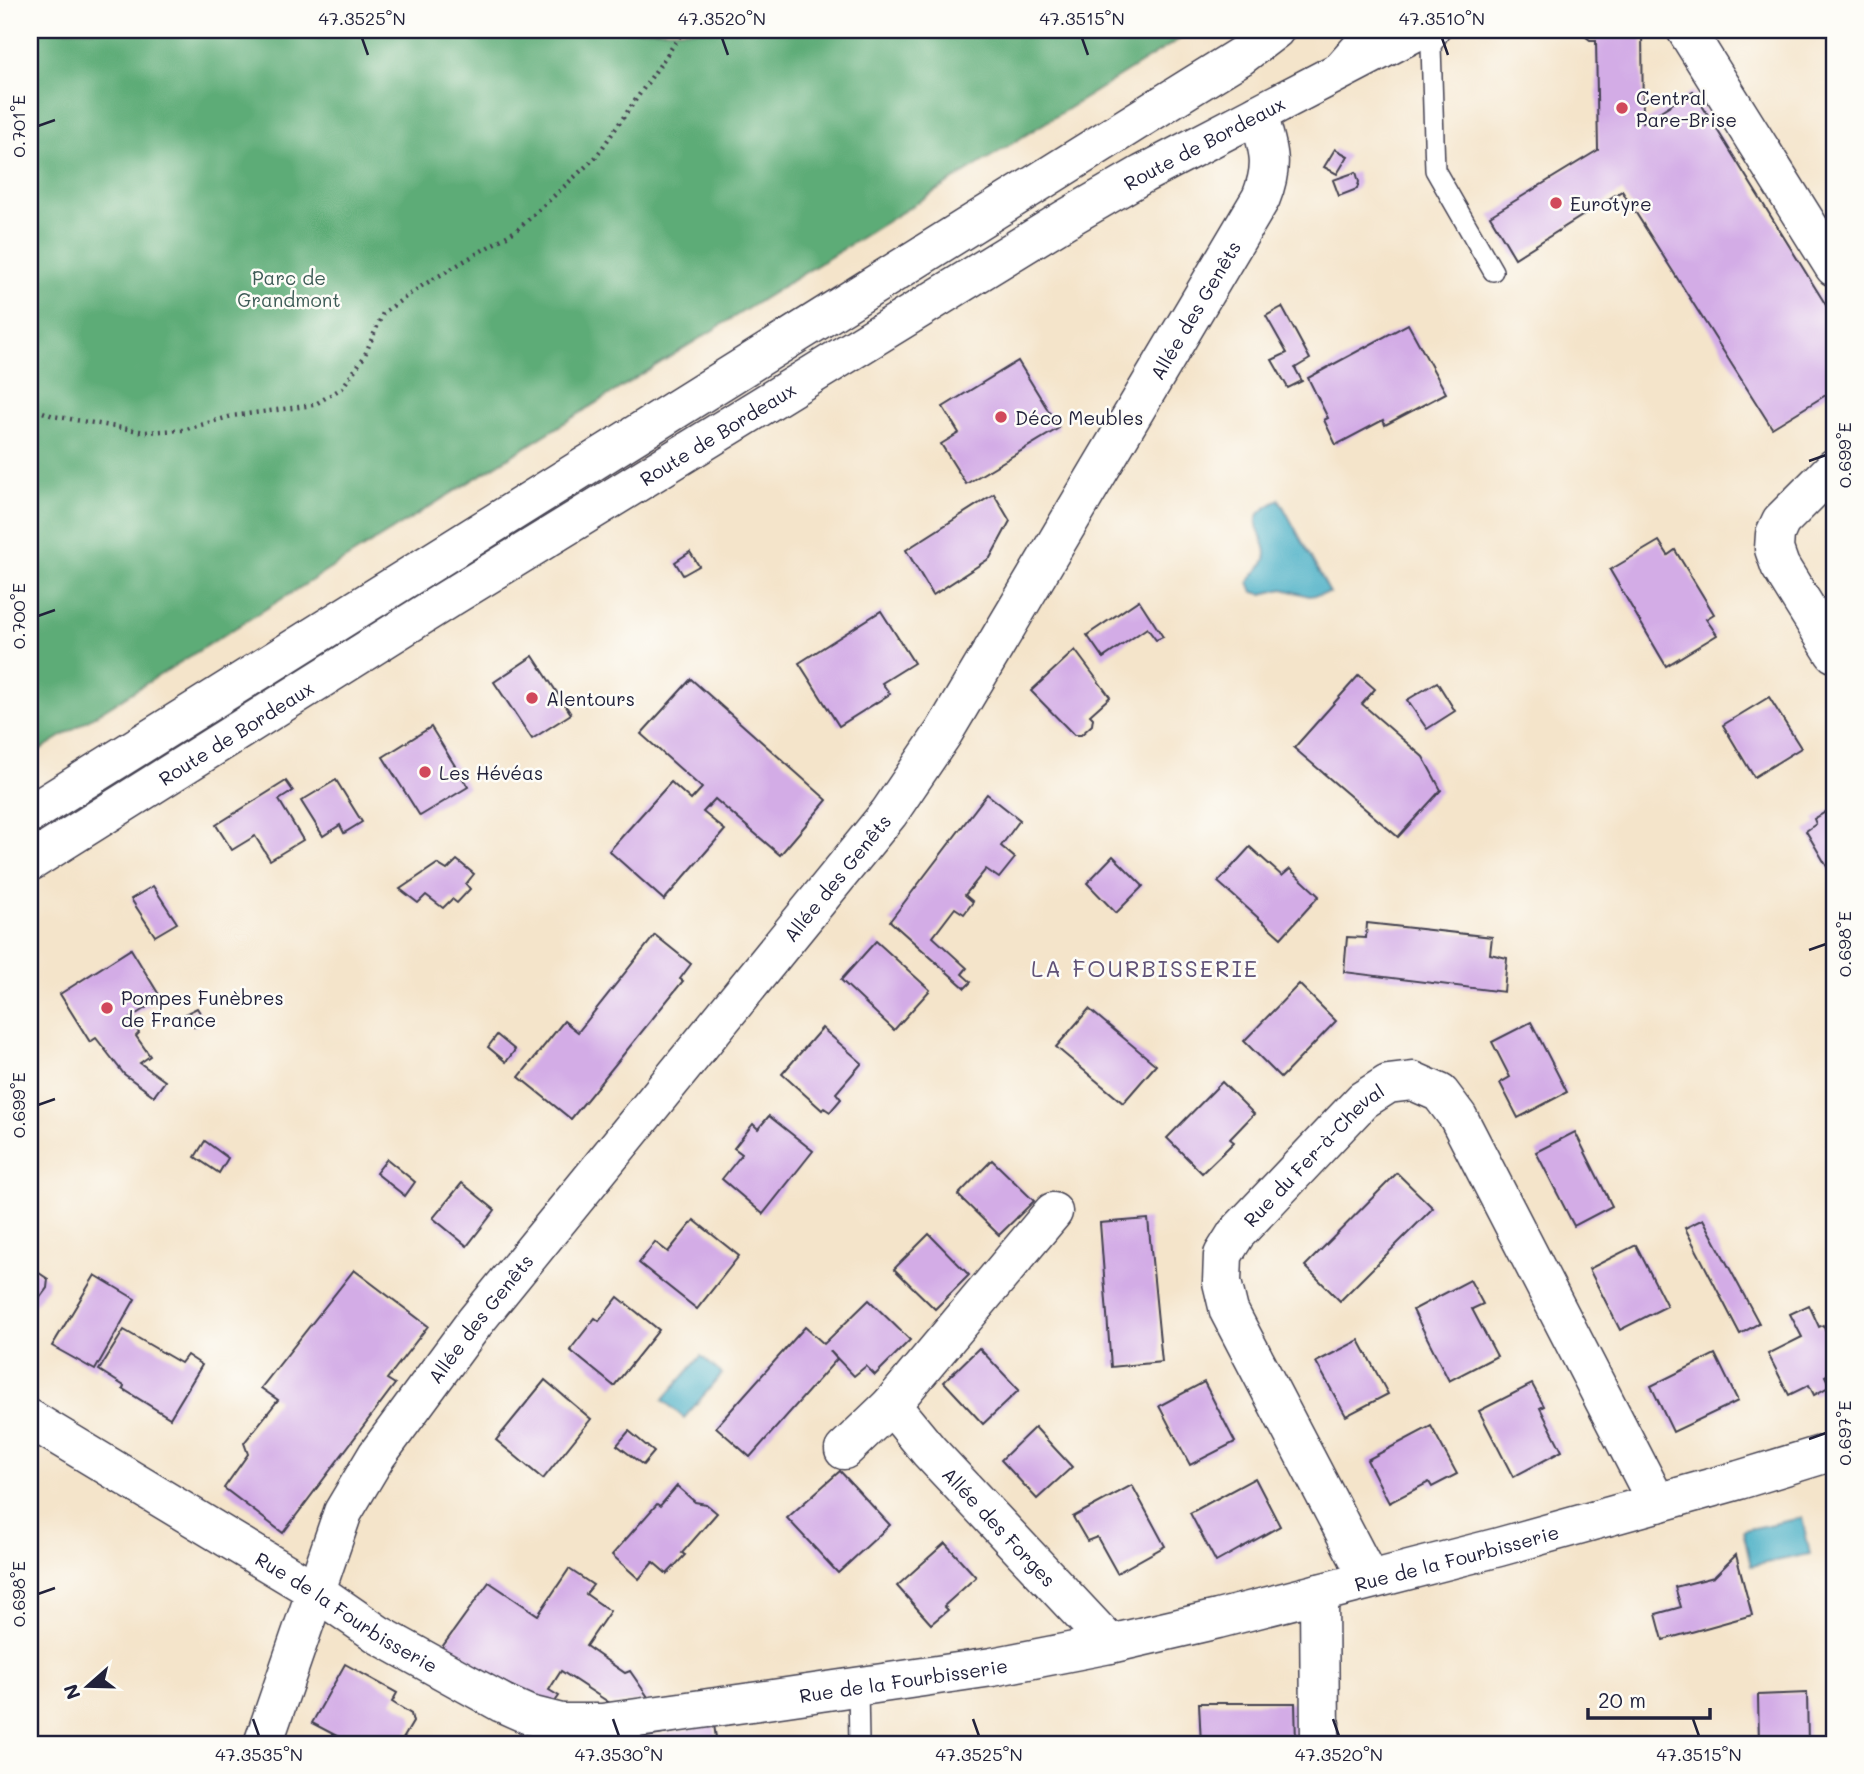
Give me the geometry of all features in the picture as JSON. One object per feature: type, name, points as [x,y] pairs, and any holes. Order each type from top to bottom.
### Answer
[{"type":"street","name":"Route de Bordeaux","points":[[30,862],[1064,220],[1143,174],[1419,30]]},
{"type":"street","points":[[1686,30],[1834,267]]},
{"type":"street","points":[[30,814],[1241,56],[1276,31]]},
{"type":"street","name":"Allée des Genêts","points":[[263,1744],[343,1512],[377,1455],[475,1322],[897,801],[944,732],[1261,198],[1269,178],[1270,155],[1258,114]]},
{"type":"street","points":[[1834,468],[1781,521],[1775,534],[1774,549],[1780,566],[1834,653]]},
{"type":"street","name":"Rue du Fer-à-Cheval","points":[[1369,1578],[1230,1311],[1222,1282],[1223,1255],[1236,1234],[1363,1100],[1388,1084],[1413,1081],[1440,1093],[1458,1117],[1657,1503]]},
{"type":"street","points":[[845,1450],[891,1405],[1053,1212]]},
{"type":"street","name":"Allée des Forges","points":[[891,1405],[929,1451],[1110,1644]]},
{"type":"street","name":"Rue de la Fourbisserie","points":[[30,1419],[317,1592],[379,1635],[502,1703],[529,1715],[561,1723],[602,1723],[992,1667],[1110,1644],[1499,1547],[1834,1451]]},
{"type":"street","points":[[1319,1593],[1320,1744]]},
{"type":"lane","points":[[1319,82],[1364,30]]},
{"type":"lane","points":[[1441,30],[1432,46],[1435,170],[1493,271]]},
{"type":"lane","points":[[858,1686],[859,1744]]},
{"type":"path","points":[[30,407],[53,415],[145,432],[183,430],[232,416],[314,405],[342,388],[364,357],[383,313],[420,287],[517,230],[596,157],[684,30]]},
{"type":"green space","name":"Parc de Grandmont","points":[[30,30],[1194,30],[30,756]]},
{"type":"water","points":[[1279,499],[1330,593],[1309,596],[1283,589],[1262,594],[1253,592],[1249,582],[1262,566],[1266,554],[1257,526],[1258,516],[1262,510]]},
{"type":"water","points":[[701,1356],[722,1374],[684,1418],[663,1400]]},
{"type":"water","points":[[1802,1518],[1810,1554],[1751,1566],[1743,1530]]},
{"type":"building","points":[[1577,30],[1642,30],[1643,122],[1693,91],[1834,318],[1834,390],[1772,428],[1622,191],[1515,258],[1490,216],[1598,150],[1596,40],[1590,40]]},
{"type":"building","points":[[1335,149],[1348,156],[1337,174],[1324,167]]},
{"type":"building","points":[[1356,172],[1359,182],[1357,189],[1339,196],[1333,180]]},
{"type":"building","points":[[1282,307],[1310,359],[1295,368],[1302,381],[1288,388],[1272,360],[1287,353],[1266,316]]},
{"type":"building","points":[[1408,324],[1446,393],[1385,425],[1383,420],[1336,445],[1324,420],[1328,418],[1308,378]]},
{"type":"building","name":"Déco Meubles","points":[[1018,361],[1059,428],[966,484],[941,444],[959,433],[943,407]]},
{"type":"building","points":[[994,494],[1010,521],[990,558],[933,595],[906,550]]},
{"type":"building","points":[[1659,541],[1668,555],[1675,550],[1714,614],[1706,619],[1717,635],[1666,666],[1610,570]]},
{"type":"building","points":[[690,552],[699,566],[683,575],[675,562]]},
{"type":"building","points":[[1139,600],[1163,637],[1156,640],[1147,628],[1103,658],[1087,635]]},
{"type":"building","points":[[881,611],[914,663],[882,683],[890,694],[839,726],[799,663]]},
{"type":"building","points":[[1075,650],[1110,697],[1090,715],[1093,718],[1092,725],[1081,735],[1074,735],[1031,691]]},
{"type":"building","name":"Alentours","points":[[533,656],[571,714],[532,739],[494,682]]},
{"type":"building","points":[[1359,675],[1375,689],[1362,704],[1423,757],[1441,790],[1398,837],[1294,748]]},
{"type":"building","points":[[691,679],[827,800],[780,855],[715,799],[703,812],[725,830],[664,900],[609,851],[671,782],[691,800],[702,788],[641,734]]},
{"type":"building","points":[[1437,682],[1455,711],[1427,729],[1407,700]]},
{"type":"building","points":[[1769,697],[1801,748],[1754,777],[1723,725]]},
{"type":"building","name":"Les Hévéas","points":[[431,727],[468,787],[420,816],[383,757]]},
{"type":"building","points":[[336,780],[362,822],[344,833],[340,825],[323,836],[301,801]]},
{"type":"building","points":[[286,781],[293,791],[279,800],[303,840],[270,860],[255,836],[232,850],[216,825]]},
{"type":"building","points":[[987,794],[1020,820],[1001,846],[1015,858],[999,878],[986,869],[965,895],[973,902],[964,914],[955,908],[933,937],[967,968],[962,974],[971,982],[965,988],[890,921]]},
{"type":"building","points":[[1834,807],[1833,877],[1806,831],[1816,824],[1814,819]]},
{"type":"building","points":[[1250,847],[1282,876],[1290,869],[1319,896],[1281,938],[1218,882]]},
{"type":"building","points":[[1113,856],[1143,886],[1116,913],[1087,883]]},
{"type":"building","points":[[457,860],[474,874],[466,884],[470,889],[457,903],[452,899],[443,908],[426,895],[418,903],[400,889],[437,864],[447,870]]},
{"type":"building","points":[[153,886],[177,923],[155,936],[131,899]]},
{"type":"building","points":[[1367,923],[1492,937],[1490,954],[1507,958],[1504,992],[1344,972],[1347,937],[1366,938]]},
{"type":"building","points":[[655,935],[691,964],[680,979],[683,981],[571,1119],[519,1077],[564,1021],[578,1032]]},
{"type":"building","points":[[876,941],[930,990],[894,1030],[841,980]]},
{"type":"building","name":"Pompes Funèbres de France","points":[[131,949],[161,998],[130,1018],[139,1033],[136,1036],[150,1056],[140,1063],[165,1081],[154,1096],[124,1074],[96,1038],[90,1042],[60,994]]},
{"type":"building","points":[[1299,984],[1336,1021],[1281,1078],[1244,1041]]},
{"type":"building","points":[[197,1008],[204,1019],[194,1027],[185,1014]]},
{"type":"building","points":[[1089,1009],[1156,1065],[1123,1103],[1056,1047]]},
{"type":"building","points":[[1531,1022],[1567,1092],[1518,1118],[1500,1083],[1510,1077],[1492,1042]]},
{"type":"building","points":[[822,1028],[862,1063],[836,1093],[841,1099],[830,1112],[824,1108],[822,1110],[782,1074]]},
{"type":"building","points":[[497,1035],[515,1050],[506,1062],[488,1047]]},
{"type":"building","points":[[1222,1082],[1254,1114],[1230,1139],[1234,1142],[1202,1173],[1167,1138]]},
{"type":"building","points":[[769,1116],[813,1151],[763,1214],[722,1179],[742,1154],[734,1148],[753,1124],[758,1129]]},
{"type":"building","points":[[1575,1132],[1612,1206],[1574,1226],[1536,1152]]},
{"type":"building","points":[[205,1141],[228,1158],[219,1173],[195,1157]]},
{"type":"building","points":[[387,1159],[415,1182],[405,1196],[376,1173]]},
{"type":"building","points":[[992,1160],[1034,1201],[999,1235],[958,1195]]},
{"type":"building","points":[[1397,1173],[1433,1208],[1340,1301],[1305,1266]]},
{"type":"building","points":[[462,1183],[495,1210],[467,1246],[433,1218]]},
{"type":"building","points":[[1148,1219],[1162,1362],[1111,1367],[1100,1223]]},
{"type":"building","points":[[1703,1219],[1759,1323],[1740,1334],[1685,1228]]},
{"type":"building","points":[[694,1220],[739,1256],[697,1309],[639,1263],[655,1242],[668,1252]]},
{"type":"building","points":[[929,1234],[969,1275],[935,1309],[894,1269]]},
{"type":"building","points":[[1636,1245],[1667,1306],[1620,1330],[1589,1269]]},
{"type":"building","points":[[30,1267],[48,1279],[47,1288],[30,1311]]},
{"type":"building","points":[[354,1270],[428,1326],[387,1379],[395,1384],[283,1533],[224,1488],[248,1454],[244,1443],[278,1400],[261,1388]]},
{"type":"building","points":[[95,1275],[135,1299],[95,1370],[52,1346]]},
{"type":"building","points":[[1470,1280],[1483,1304],[1472,1309],[1497,1356],[1449,1381],[1413,1310]]},
{"type":"building","points":[[618,1297],[659,1330],[614,1386],[570,1350],[595,1318],[599,1321]]},
{"type":"building","points":[[869,1300],[910,1340],[875,1375],[866,1366],[854,1376],[830,1351],[837,1359],[750,1457],[716,1427],[805,1327],[824,1344]]},
{"type":"building","points":[[1809,1305],[1819,1327],[1823,1325],[1834,1348],[1834,1371],[1825,1376],[1830,1386],[1814,1395],[1809,1385],[1789,1395],[1768,1354],[1802,1337],[1790,1314]]},
{"type":"building","points":[[124,1330],[181,1363],[187,1355],[202,1365],[170,1418],[123,1389],[124,1386],[99,1370]]},
{"type":"building","points":[[1359,1340],[1388,1394],[1346,1416],[1316,1362]]},
{"type":"building","points":[[979,1348],[1019,1390],[983,1424],[944,1382]]},
{"type":"building","points":[[1715,1354],[1738,1401],[1673,1432],[1651,1386]]},
{"type":"building","points":[[545,1380],[591,1419],[543,1479],[496,1440]]},
{"type":"building","points":[[1204,1382],[1235,1442],[1190,1465],[1159,1406]]},
{"type":"building","points":[[1532,1384],[1544,1406],[1540,1408],[1562,1451],[1513,1477],[1479,1411]]},
{"type":"building","points":[[1431,1426],[1457,1474],[1432,1487],[1429,1482],[1389,1503],[1367,1460]]},
{"type":"building","points":[[1035,1427],[1072,1467],[1037,1499],[1001,1460]]},
{"type":"building","points":[[629,1431],[654,1452],[643,1465],[617,1445]]},
{"type":"building","points":[[840,1471],[890,1525],[838,1573],[787,1518]]},
{"type":"building","points":[[1255,1478],[1280,1526],[1216,1562],[1190,1513]]},
{"type":"building","points":[[1132,1485],[1165,1546],[1117,1573],[1097,1537],[1087,1541],[1073,1517]]},
{"type":"building","points":[[677,1486],[695,1502],[706,1504],[717,1513],[667,1574],[653,1562],[639,1579],[612,1555],[657,1504],[660,1506]]},
{"type":"building","points":[[945,1543],[976,1577],[944,1606],[948,1610],[931,1624],[897,1586]]},
{"type":"building","points":[[1736,1555],[1752,1615],[1663,1640],[1656,1614],[1681,1607],[1675,1587],[1714,1577]]},
{"type":"building","points":[[569,1569],[593,1585],[586,1594],[610,1611],[586,1646],[625,1673],[630,1671],[650,1700],[613,1705],[561,1671],[549,1690],[559,1696],[552,1706],[440,1650],[489,1582],[538,1615]]},
{"type":"building","points":[[345,1664],[397,1693],[392,1702],[411,1714],[413,1722],[400,1744],[352,1744],[312,1723]]},
{"type":"building","points":[[1807,1693],[1808,1744],[1759,1744],[1758,1695]]},
{"type":"building","points":[[1199,1703],[1295,1703],[1296,1744],[1201,1744]]},
{"type":"building","points":[[714,1725],[717,1744],[613,1744],[613,1743]]},
{"type":"place","name":"Central Pare-Brise","points":[[1622,108]]},
{"type":"place","name":"Eurotyre","points":[[1556,203]]},
{"type":"place","name":"Déco Meubles","points":[[1001,417]]},
{"type":"place","name":"Alentours","points":[[532,698]]},
{"type":"place","name":"Les Hévéas","points":[[425,772]]},
{"type":"place","name":"Pompes Funèbres de France","points":[[107,1008]]},
{"type":"district","name":"LA FOURBISSERIE","points":[[1145,968]]}]
